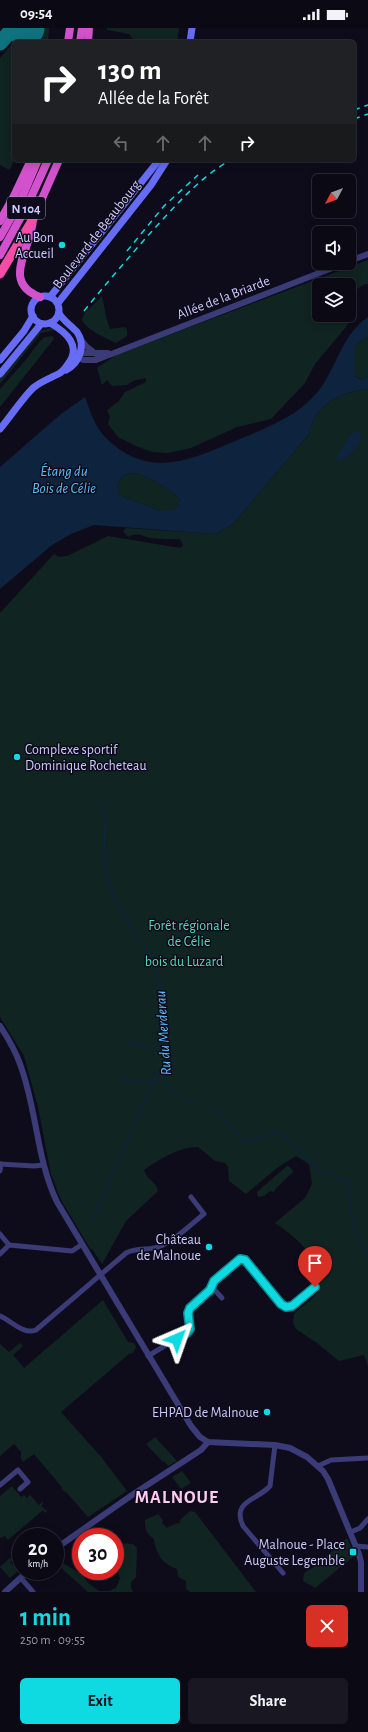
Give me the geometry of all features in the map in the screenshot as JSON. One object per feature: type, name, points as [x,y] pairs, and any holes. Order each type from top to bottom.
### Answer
[{"type":"highway","points":[[68,40],[70,28]]},
{"type":"highway","points":[[80,40],[82,28]]},
{"type":"highway","points":[[88,40],[89,28]]},
{"type":"highway","points":[[0,221],[30,162]]},
{"type":"highway","name":"N 104","points":[[0,237],[21,200],[37,162]]},
{"type":"highway","name":"N 104","points":[[0,255],[28,204],[47,162]]},
{"type":"highway","points":[[0,274],[33,219],[58,162]]},
{"type":"highway","points":[[33,219],[33,228],[20,257],[17,272],[19,282],[23,289],[40,297]]},
{"type":"main road","points":[[190,40],[192,28]]},
{"type":"main road","name":"Boulevard de Beaubourg","points":[[50,297],[157,162]]},
{"type":"main road","name":"Boulevard de Beaubourg","points":[[58,304],[151,185],[166,162]]},
{"type":"main road","points":[[0,360],[24,331],[33,316],[32,306],[40,297],[50,297],[58,304],[59,313],[79,337],[78,355],[73,366],[42,382],[29,392],[0,429]]},
{"type":"main road","points":[[50,324],[57,318],[59,313]]},
{"type":"main road","points":[[33,316],[41,324],[50,324],[68,335],[78,355]]},
{"type":"main road","points":[[0,374],[41,324]]},
{"type":"street","points":[[356,258],[368,254]]},
{"type":"street","name":"Allée de la Briarde","points":[[78,355],[110,353],[327,270]]},
{"type":"street","points":[[79,337],[86,346],[96,354]]},
{"type":"street","name":"Allée de la Briarde","points":[[78,355],[92,361],[108,356],[110,353]]},
{"type":"street","points":[[0,1026],[14,1050],[26,1081],[48,1184],[81,1245],[191,1426],[200,1437],[208,1442],[276,1445],[297,1451],[307,1456],[318,1466],[328,1479],[356,1546],[361,1562],[361,1592]]},
{"type":"street","points":[[0,1171],[0,1164],[34,1166],[43,1165]]},
{"type":"street","points":[[0,1316],[9,1320],[24,1331],[33,1331],[129,1252],[160,1247],[176,1238],[204,1214],[190,1197]]},
{"type":"street","points":[[0,1234],[10,1245],[72,1251],[81,1245]]},
{"type":"street","points":[[0,1254],[10,1245]]},
{"type":"street","points":[[148,1356],[189,1331],[190,1325],[188,1310],[212,1287],[214,1281],[240,1259],[245,1260],[281,1304],[286,1307],[292,1306],[315,1287]]},
{"type":"street","points":[[212,1287],[222,1298]]},
{"type":"street","points":[[64,1543],[126,1499],[201,1450],[208,1442]]},
{"type":"street","points":[[276,1445],[270,1486],[244,1504],[240,1511],[240,1518],[243,1526],[283,1573]]},
{"type":"street","points":[[318,1466],[335,1460],[368,1458]]},
{"type":"street","points":[[0,1485],[18,1470],[28,1482],[20,1489]]},
{"type":"street","points":[[351,1532],[360,1528],[368,1519]]},
{"type":"street","points":[[356,1546],[368,1547]]},
{"type":"street","points":[[5,1592],[19,1580]]},
{"type":"street","points":[[23,1580],[33,1592]]},
{"type":"green space","points":[[26,28],[49,28],[48,40],[16,40]]},
{"type":"green space","points":[[107,28],[179,28],[177,40],[134,40],[129,34],[107,30]]},
{"type":"green space","points":[[12,44],[13,162],[10,170],[0,165],[0,58]]},
{"type":"green space","points":[[368,260],[368,284],[365,284],[356,290],[356,278],[320,278],[341,270],[356,270],[356,265]]},
{"type":"green space","points":[[312,281],[312,322],[349,322],[315,364],[305,383],[271,419],[237,427],[191,448],[168,453],[152,452],[136,446],[118,437],[108,424],[110,417],[107,410],[119,401],[125,392],[146,382],[146,378],[133,381],[127,385],[112,386],[107,380],[102,385],[97,368],[116,355]]},
{"type":"green space","points":[[102,296],[110,329],[125,327],[127,330],[127,336],[116,343],[91,330],[82,319],[85,313]]},
{"type":"green space","points":[[51,328],[56,330],[41,333],[0,384],[0,378],[39,331]]},
{"type":"green space","points":[[53,336],[54,339],[0,407],[0,389],[40,341],[45,337]]},
{"type":"green space","points":[[368,337],[368,377],[363,380],[354,376],[354,348],[364,338]]},
{"type":"green space","name":"Forêt régionale de Célie","points":[[368,389],[368,1366],[364,1355],[339,1361],[317,1343],[296,1329],[293,1323],[294,1314],[316,1295],[319,1284],[318,1273],[311,1255],[298,1241],[275,1223],[305,1198],[312,1184],[309,1164],[296,1156],[277,1168],[246,1194],[229,1181],[228,1167],[225,1163],[215,1161],[198,1147],[176,1151],[163,1158],[144,1170],[147,1176],[156,1185],[158,1191],[126,1221],[102,1264],[92,1249],[91,1250],[61,1200],[51,1174],[38,1107],[24,1056],[0,1017],[0,613],[54,554],[59,557],[67,556],[108,536],[180,548],[183,545],[180,539],[150,538],[141,535],[128,537],[123,531],[126,528],[215,534],[233,524],[309,434],[312,424],[323,407],[330,401],[348,393]]},
{"type":"green space","points":[[136,473],[166,487],[180,500],[180,505],[171,511],[161,511],[119,495],[117,485],[123,475]]},
{"type":"green space","points":[[287,1166],[291,1168],[293,1172],[276,1188],[274,1192],[270,1191],[264,1196],[258,1197],[257,1192]]},
{"type":"green space","points":[[103,1300],[128,1342],[134,1343],[136,1347],[133,1353],[129,1354],[61,1412],[102,1458],[127,1491],[88,1517],[66,1492],[63,1491],[61,1486],[34,1454],[23,1462],[21,1459],[21,1452],[14,1444],[0,1456],[0,1344],[9,1352],[20,1343],[23,1346],[13,1355],[24,1368]]},
{"type":"green space","points":[[155,1437],[177,1461],[168,1466],[146,1444]]},
{"type":"green space","points":[[182,1471],[191,1483],[181,1489],[172,1477]]},
{"type":"green space","points":[[12,1486],[21,1497],[24,1495],[27,1498],[30,1495],[39,1505],[42,1502],[43,1504],[41,1506],[47,1511],[45,1513],[43,1510],[22,1528],[12,1528],[12,1537],[8,1540],[5,1536],[0,1538],[0,1496]]},
{"type":"green space","points":[[190,1511],[195,1512],[256,1592],[190,1592],[186,1589],[186,1581],[178,1577],[177,1569],[167,1564],[158,1554],[154,1539],[146,1531],[145,1520],[158,1514],[163,1520],[162,1523],[167,1528],[180,1523],[180,1520]]},
{"type":"green space","points":[[347,1538],[354,1553],[351,1554],[353,1557],[315,1588],[303,1581],[304,1573],[315,1566]]},
{"type":"green space","points":[[124,1543],[133,1544],[137,1548],[136,1577],[131,1582],[133,1592],[88,1592],[75,1580],[86,1580],[99,1591],[109,1591],[116,1588],[119,1580],[124,1580]]},
{"type":"green space","points":[[10,1558],[12,1560],[10,1562],[12,1564],[12,1576],[10,1578],[0,1567]]},
{"type":"green space","points":[[64,1564],[72,1568],[72,1578],[64,1570]]},
{"type":"water","name":"Étang du Bois de Célie","points":[[368,317],[368,337],[364,338],[354,348],[354,376],[362,380],[368,377],[368,389],[348,393],[330,401],[323,407],[312,424],[309,434],[233,524],[215,534],[94,525],[71,534],[52,545],[0,589],[0,467],[61,414],[85,397],[93,419],[102,434],[122,451],[138,459],[155,462],[172,462],[188,459],[260,431],[298,410],[314,396],[321,387],[344,344],[359,325]],"holes":[[[136,473],[160,484],[170,491],[180,500],[180,505],[171,511],[161,511],[119,495],[117,485],[123,475]]]},
{"type":"water","points":[[357,431],[362,434],[361,438],[350,454],[343,460],[339,461],[336,458],[351,434]]},
{"type":"waterway","name":"Ru du Merderau","points":[[99,802],[105,813],[104,862],[108,880],[117,904],[139,941]]},
{"type":"waterway","name":"Ru du Merderau","points":[[144,946],[155,965],[161,987],[164,1021],[162,1070],[165,1081],[177,1095],[188,1101],[200,1104]]},
{"type":"waterway","points":[[126,1041],[145,1046],[163,1048]]},
{"type":"waterway","points":[[91,1223],[157,1074],[162,1073]]},
{"type":"waterway","points":[[120,1080],[153,1082]]},
{"type":"waterway","name":"Ru du Merderau","points":[[208,1107],[213,1108],[243,1140],[251,1140],[277,1133],[287,1137],[319,1171],[348,1181],[352,1219],[358,1237],[368,1254]]},
{"type":"taxiway","points":[[0,43],[13,28]]},
{"type":"railway","points":[[356,109],[368,105]]},
{"type":"railway","points":[[356,118],[368,114]]},
{"type":"railway","points":[[84,311],[132,254],[178,203],[202,180],[228,162]]},
{"type":"railway","points":[[127,251],[164,206],[198,175]]},
{"type":"place","name":"Au Bon Accueil","points":[[62,245]]},
{"type":"place","name":"Complexe sportif Dominique Rocheteau","points":[[17,757]]},
{"type":"place","name":"Château de Malnoue","points":[[209,1247]]},
{"type":"place","name":"EHPAD de Malnoue","points":[[267,1412]]},
{"type":"place","name":"Malnoue - Place Auguste Legemble","points":[[353,1552]]},
{"type":"district","name":"MALNOUE","points":[[177,1497]]},
{"type":"route","points":[[177,1339],[187,1333],[190,1329],[188,1310],[210,1290],[214,1281],[240,1259],[245,1260],[281,1304],[286,1307],[292,1306],[315,1287]]},
{"type":"park label","name":"bois du Luzard","points":[[184,961]]}]
